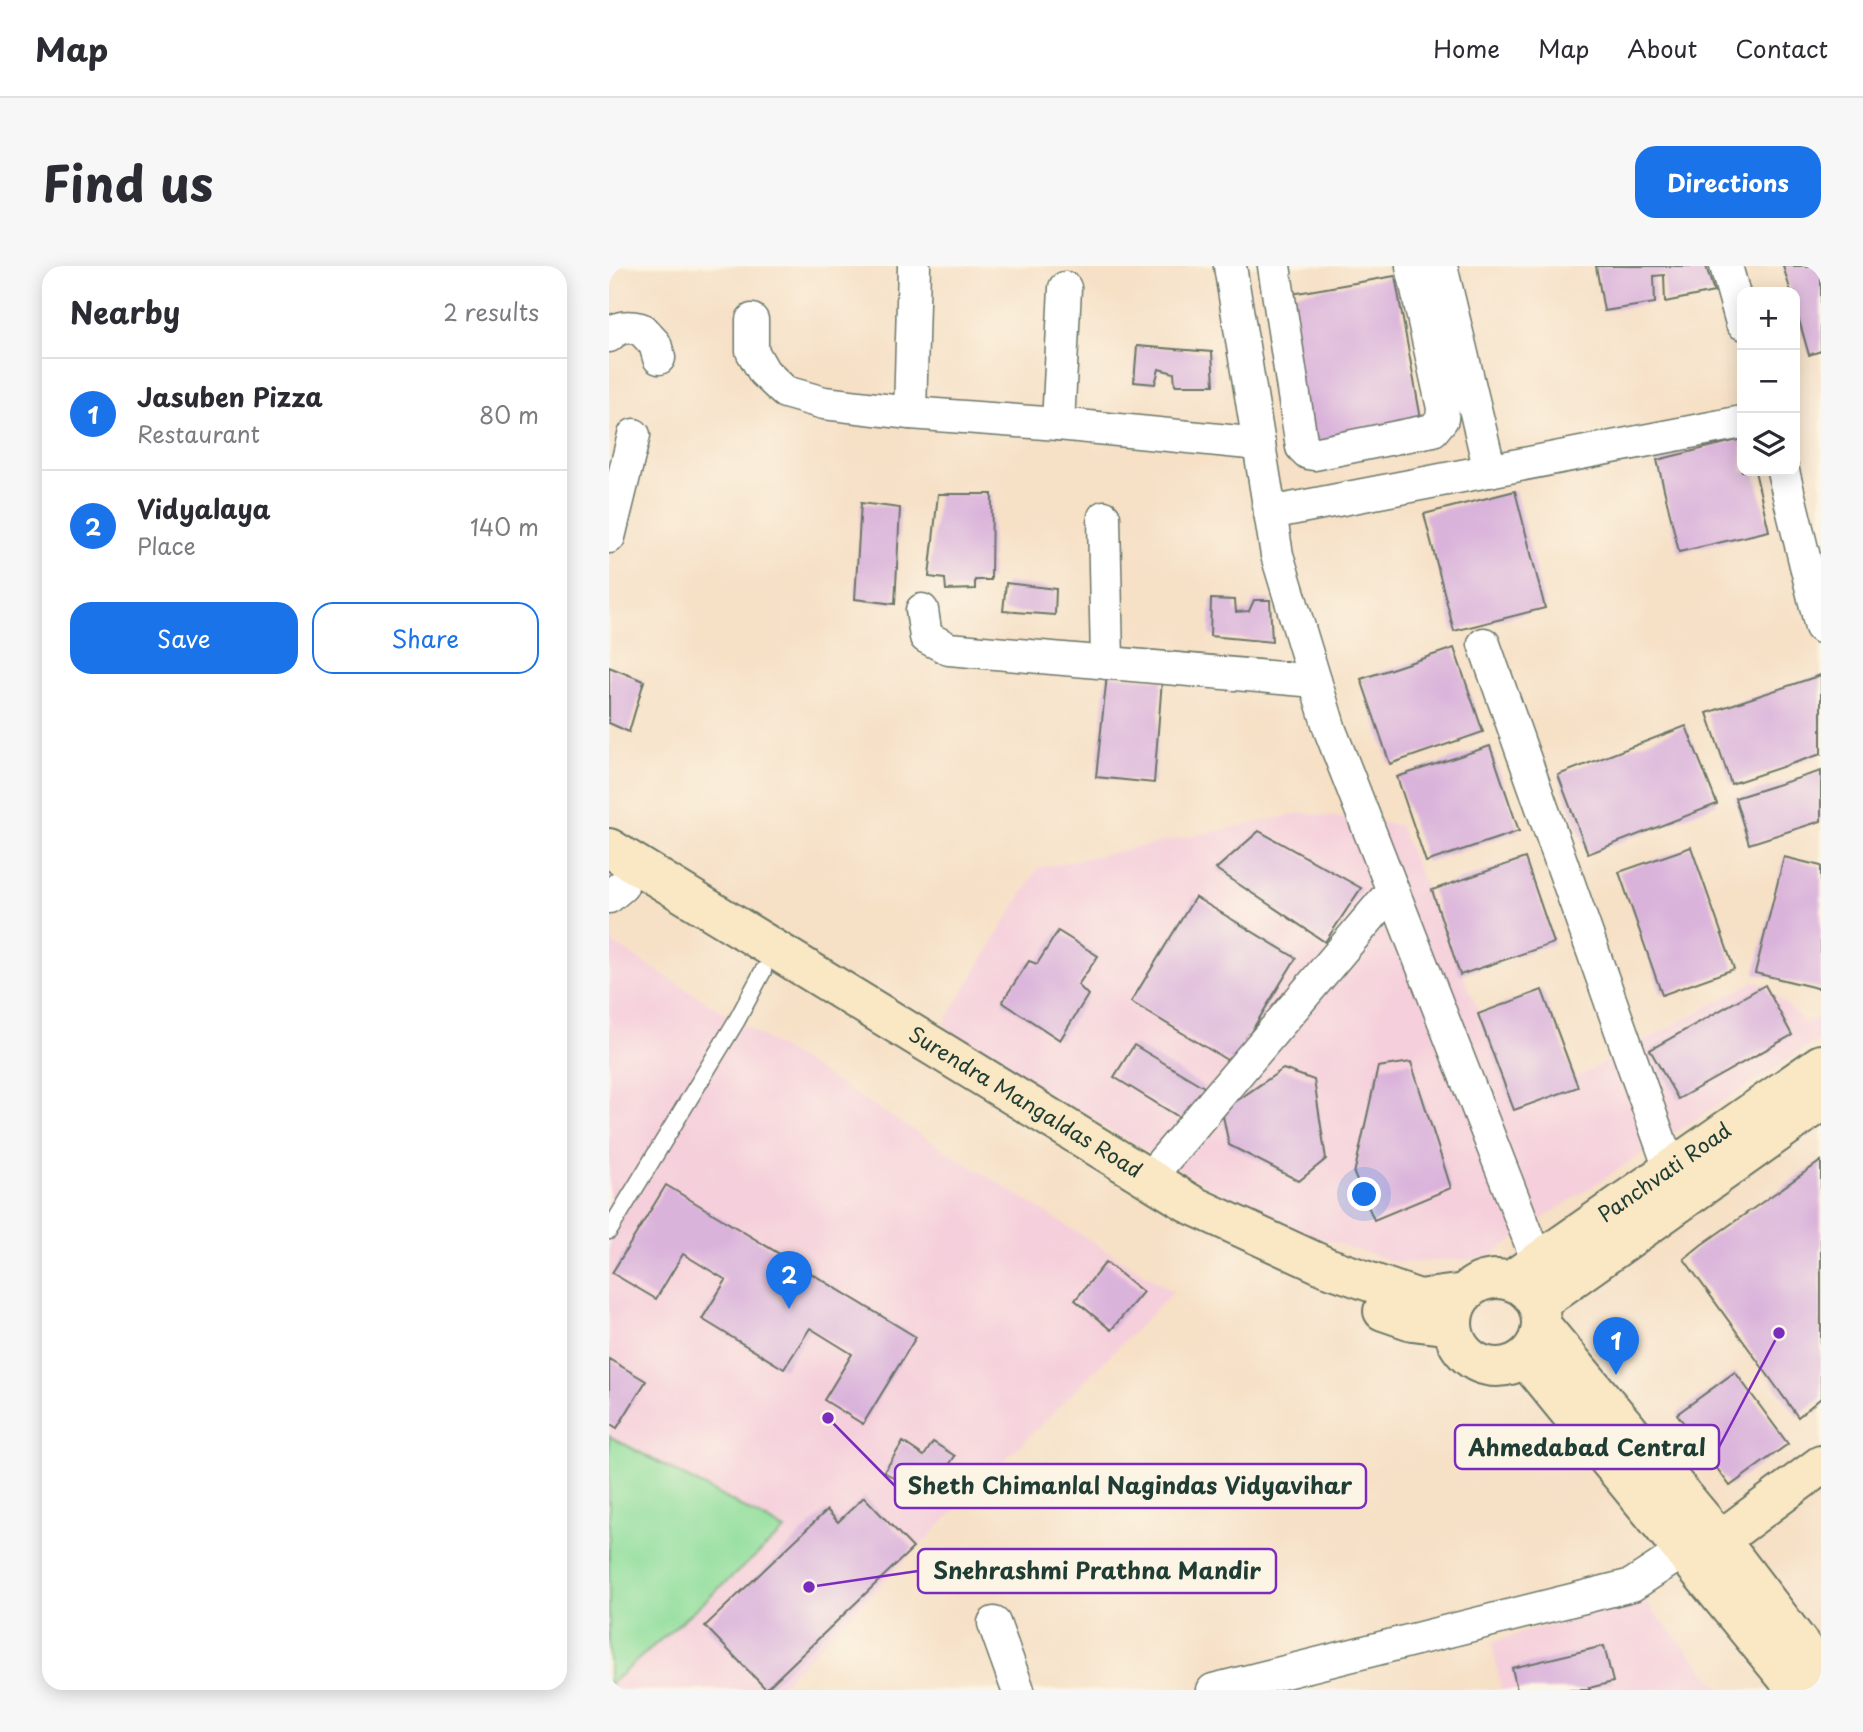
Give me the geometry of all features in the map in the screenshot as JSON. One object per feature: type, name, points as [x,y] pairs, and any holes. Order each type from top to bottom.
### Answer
[{"type":"main road","name":"Surendra Mangaldas Road","points":[[609,848],[1194,1206],[1327,1268],[1459,1309]]},
{"type":"main road","name":"Surendra Mangaldas Road","points":[[613,887],[763,971],[1183,1226],[1318,1289],[1412,1321],[1459,1309]]},
{"type":"main road","name":"Panchvati Road","points":[[1530,1306],[1670,1169],[1821,1064]]},
{"type":"main road","name":"Panchvati Road","points":[[1530,1306],[1821,1102]]},
{"type":"main road","points":[[1530,1306],[1514,1364],[1497,1367],[1481,1365],[1466,1356],[1457,1342],[1459,1309],[1474,1285],[1485,1280],[1530,1306],[1720,1540],[1821,1672]]},
{"type":"main road","points":[[1530,1306],[1684,1551],[1797,1690]]},
{"type":"main road","points":[[1720,1540],[1821,1465]]},
{"type":"street","points":[[910,413],[914,266]]},
{"type":"street","points":[[1230,266],[1277,555],[1329,730],[1392,891],[1530,1306]]},
{"type":"street","points":[[1273,266],[1302,447],[1308,453],[1314,454],[1433,430],[1442,419],[1443,408],[1412,266]]},
{"type":"street","points":[[1441,266],[1490,471]]},
{"type":"street","points":[[1726,266],[1737,305]]},
{"type":"street","points":[[1058,424],[1065,288]]},
{"type":"street","points":[[752,320],[752,351],[764,372],[785,392],[824,403],[1259,444]]},
{"type":"street","points":[[609,336],[622,327],[641,329],[655,344],[659,358]]},
{"type":"street","points":[[1270,513],[1737,423]]},
{"type":"street","points":[[609,537],[634,435]]},
{"type":"street","points":[[1784,476],[1821,627]]},
{"type":"street","points":[[1104,517],[1107,663]]},
{"type":"street","points":[[922,610],[926,637],[949,649],[1315,681]]},
{"type":"street","points":[[1484,644],[1670,1169]]},
{"type":"street","points":[[1149,1178],[1392,891]]},
{"type":"street","points":[[1213,1690],[1632,1585],[1684,1551]]},
{"type":"street","points":[[994,1623],[1018,1690]]},
{"type":"lane","points":[[609,1231],[737,1020],[763,971]]},
{"type":"shaded area","points":[[1302,813],[1399,825],[1520,1108],[1755,981],[1765,985],[1806,1023],[1821,1015],[1821,1038],[1549,1214],[1488,1258],[1399,1263],[1269,1222],[960,1043],[943,1025],[1038,868]]},
{"type":"shaded area","points":[[609,941],[1173,1292],[776,1690],[609,1690]]},
{"type":"shaded area","points":[[1641,1597],[1722,1690],[1501,1690],[1492,1642]]},
{"type":"green space","points":[[609,1436],[785,1530],[609,1685]]},
{"type":"building","points":[[1596,266],[1706,266],[1714,292],[1665,302],[1664,275],[1654,276],[1655,303],[1604,311]]},
{"type":"building","points":[[1783,266],[1821,266],[1821,351],[1809,355],[1800,324],[1800,287],[1789,287]]},
{"type":"building","points":[[1395,276],[1423,430],[1307,449],[1280,296]]},
{"type":"building","points":[[1137,346],[1212,352],[1214,385],[1175,385],[1174,373],[1159,369],[1155,384],[1134,382]]},
{"type":"building","points":[[1737,440],[1737,476],[1756,476],[1769,531],[1679,552],[1657,460]]},
{"type":"building","points":[[1515,491],[1545,608],[1454,631],[1424,514]]},
{"type":"building","points":[[938,494],[992,494],[991,580],[975,580],[975,589],[946,590],[945,579],[929,577]]},
{"type":"building","points":[[861,503],[900,508],[895,604],[855,599]]},
{"type":"building","points":[[1006,583],[1056,589],[1055,615],[1003,611]]},
{"type":"building","points":[[1211,599],[1235,600],[1236,612],[1249,611],[1254,600],[1270,600],[1272,642],[1210,636]]},
{"type":"building","points":[[1454,648],[1483,732],[1390,764],[1361,679]]},
{"type":"building","points":[[609,667],[644,681],[629,732],[609,723]]},
{"type":"building","points":[[1107,675],[1162,680],[1154,783],[1096,777]]},
{"type":"building","points":[[1821,675],[1821,754],[1731,784],[1707,713]]},
{"type":"building","points":[[1686,726],[1717,804],[1588,854],[1558,775]]},
{"type":"building","points":[[1490,746],[1519,831],[1426,862],[1397,777]]},
{"type":"building","points":[[1821,771],[1821,821],[1749,844],[1735,798]]},
{"type":"building","points":[[1259,831],[1361,888],[1325,942],[1216,869]]},
{"type":"building","points":[[1691,847],[1734,969],[1662,995],[1619,872]]},
{"type":"building","points":[[1784,857],[1821,866],[1821,989],[1755,973]]},
{"type":"building","points":[[1525,858],[1554,943],[1460,975],[1432,890]]},
{"type":"building","points":[[1195,897],[1296,958],[1232,1063],[1131,1002]]},
{"type":"building","points":[[1058,931],[1098,956],[1078,985],[1088,995],[1060,1040],[1002,1002],[1029,961],[1037,964]]},
{"type":"building","points":[[1765,985],[1792,1035],[1678,1099],[1650,1050]]},
{"type":"building","points":[[1542,990],[1578,1087],[1514,1110],[1478,1014]]},
{"type":"building","points":[[1134,1045],[1204,1087],[1184,1120],[1114,1077]]},
{"type":"building","points":[[1411,1062],[1451,1188],[1374,1220],[1354,1174],[1378,1067]]},
{"type":"building","points":[[1283,1069],[1314,1080],[1326,1159],[1299,1181],[1229,1145],[1222,1111]]},
{"type":"building","points":[[1821,1161],[1821,1398],[1798,1417],[1684,1259]]},
{"type":"building","points":[[666,1185],[916,1337],[863,1424],[824,1400],[852,1354],[810,1328],[784,1369],[702,1319],[726,1280],[683,1254],[656,1299],[612,1273]]},
{"type":"building","points":[[1106,1262],[1143,1292],[1111,1330],[1075,1300]]},
{"type":"building","points":[[609,1359],[646,1381],[617,1428],[609,1423]]},
{"type":"building","points":[[1735,1372],[1788,1444],[1730,1486],[1677,1414]]},
{"type":"building","points":[[903,1442],[924,1456],[933,1442],[955,1456],[936,1484],[911,1467],[901,1482],[884,1472]]},
{"type":"building","points":[[864,1497],[913,1548],[766,1689],[705,1626],[827,1510],[838,1522]]},
{"type":"building","points":[[1604,1646],[1613,1682],[1589,1688],[1590,1690],[1517,1690],[1512,1668]]},
{"type":"place","name":"Vidyalaya","points":[[789,1309]]},
{"type":"place","name":"Ahmedabad Central","points":[[1779,1333]]},
{"type":"place","name":"Jasuben Pizza","points":[[1616,1375]]},
{"type":"place","name":"Sheth Chimanlal Nagindas Vidyavihar","points":[[828,1418]]},
{"type":"place","name":"Snehrashmi Prathna Mandir","points":[[809,1587]]}]
